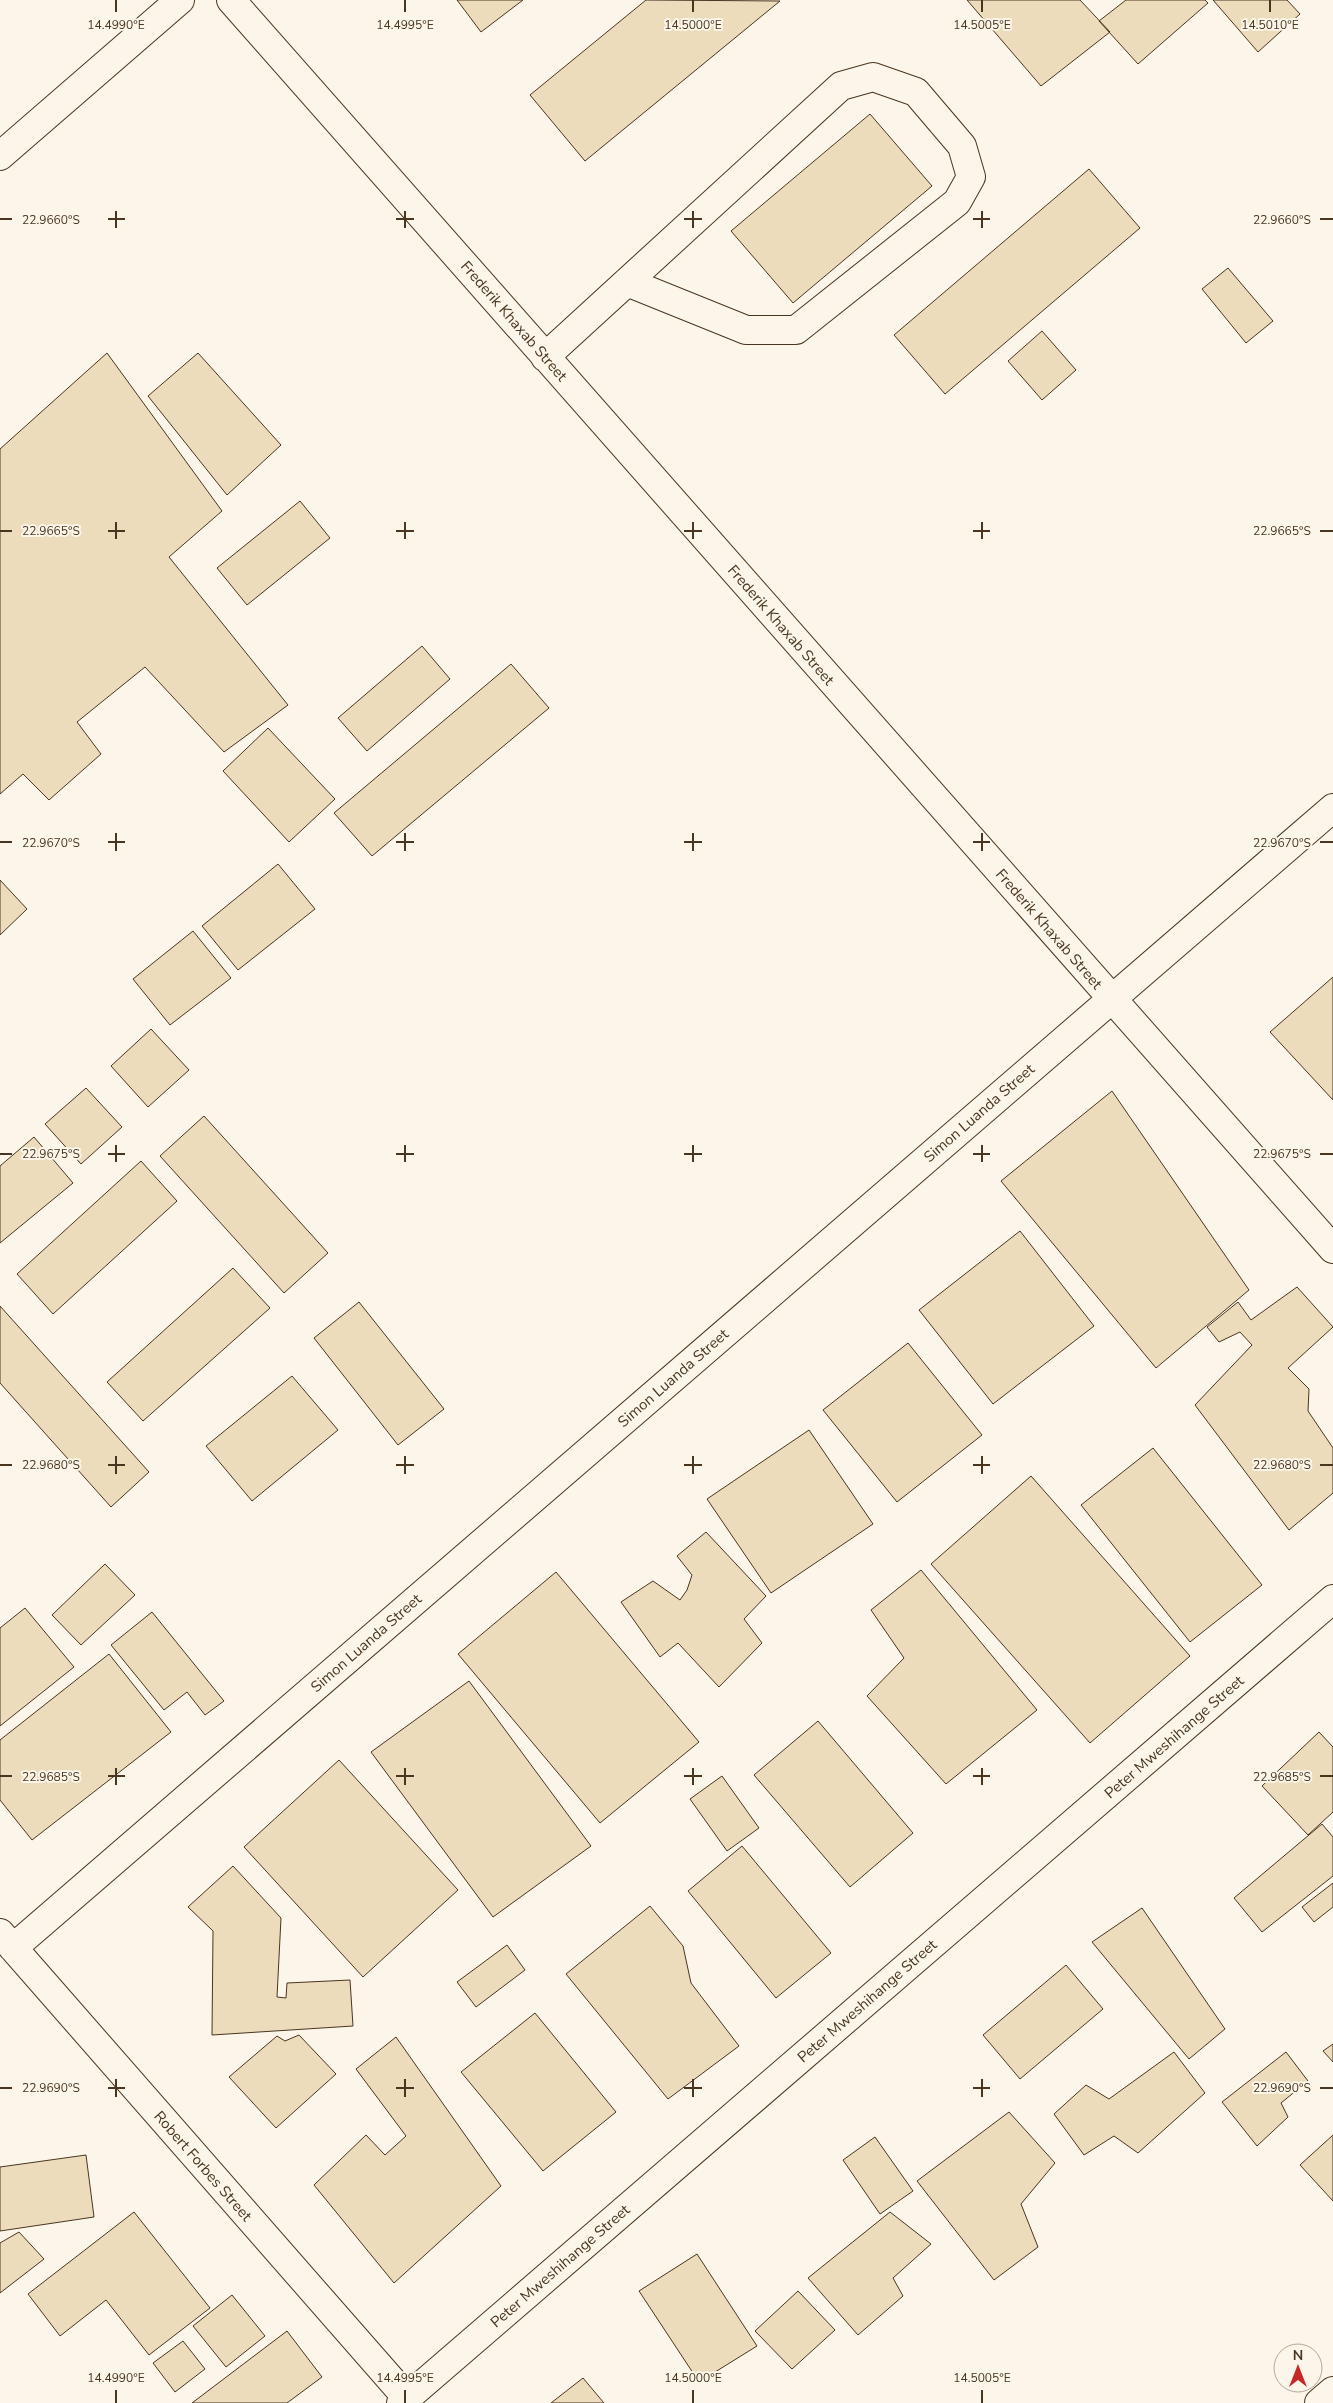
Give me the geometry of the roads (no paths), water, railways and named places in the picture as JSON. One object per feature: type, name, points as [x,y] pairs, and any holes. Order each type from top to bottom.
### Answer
[{"type":"street","points":[[0,156],[180,0]]},
{"type":"street","name":"Frederik Khaxab Street","points":[[231,0],[1333,1249]]},
{"type":"street","points":[[546,357],[627,282],[841,86],[873,77],[916,92],[962,146],[970,177],[957,202],[796,330],[746,330],[627,282]]},
{"type":"street","name":"Simon Luanda Street","points":[[7,1941],[1333,808]]},
{"type":"street","name":"Peter Mweshihange Street","points":[[404,2400],[1333,1599]]},
{"type":"street","name":"Robert Forbes Street","points":[[7,1941],[404,2400]]},
{"type":"street","points":[[1319,2403],[1333,2391]]}]
